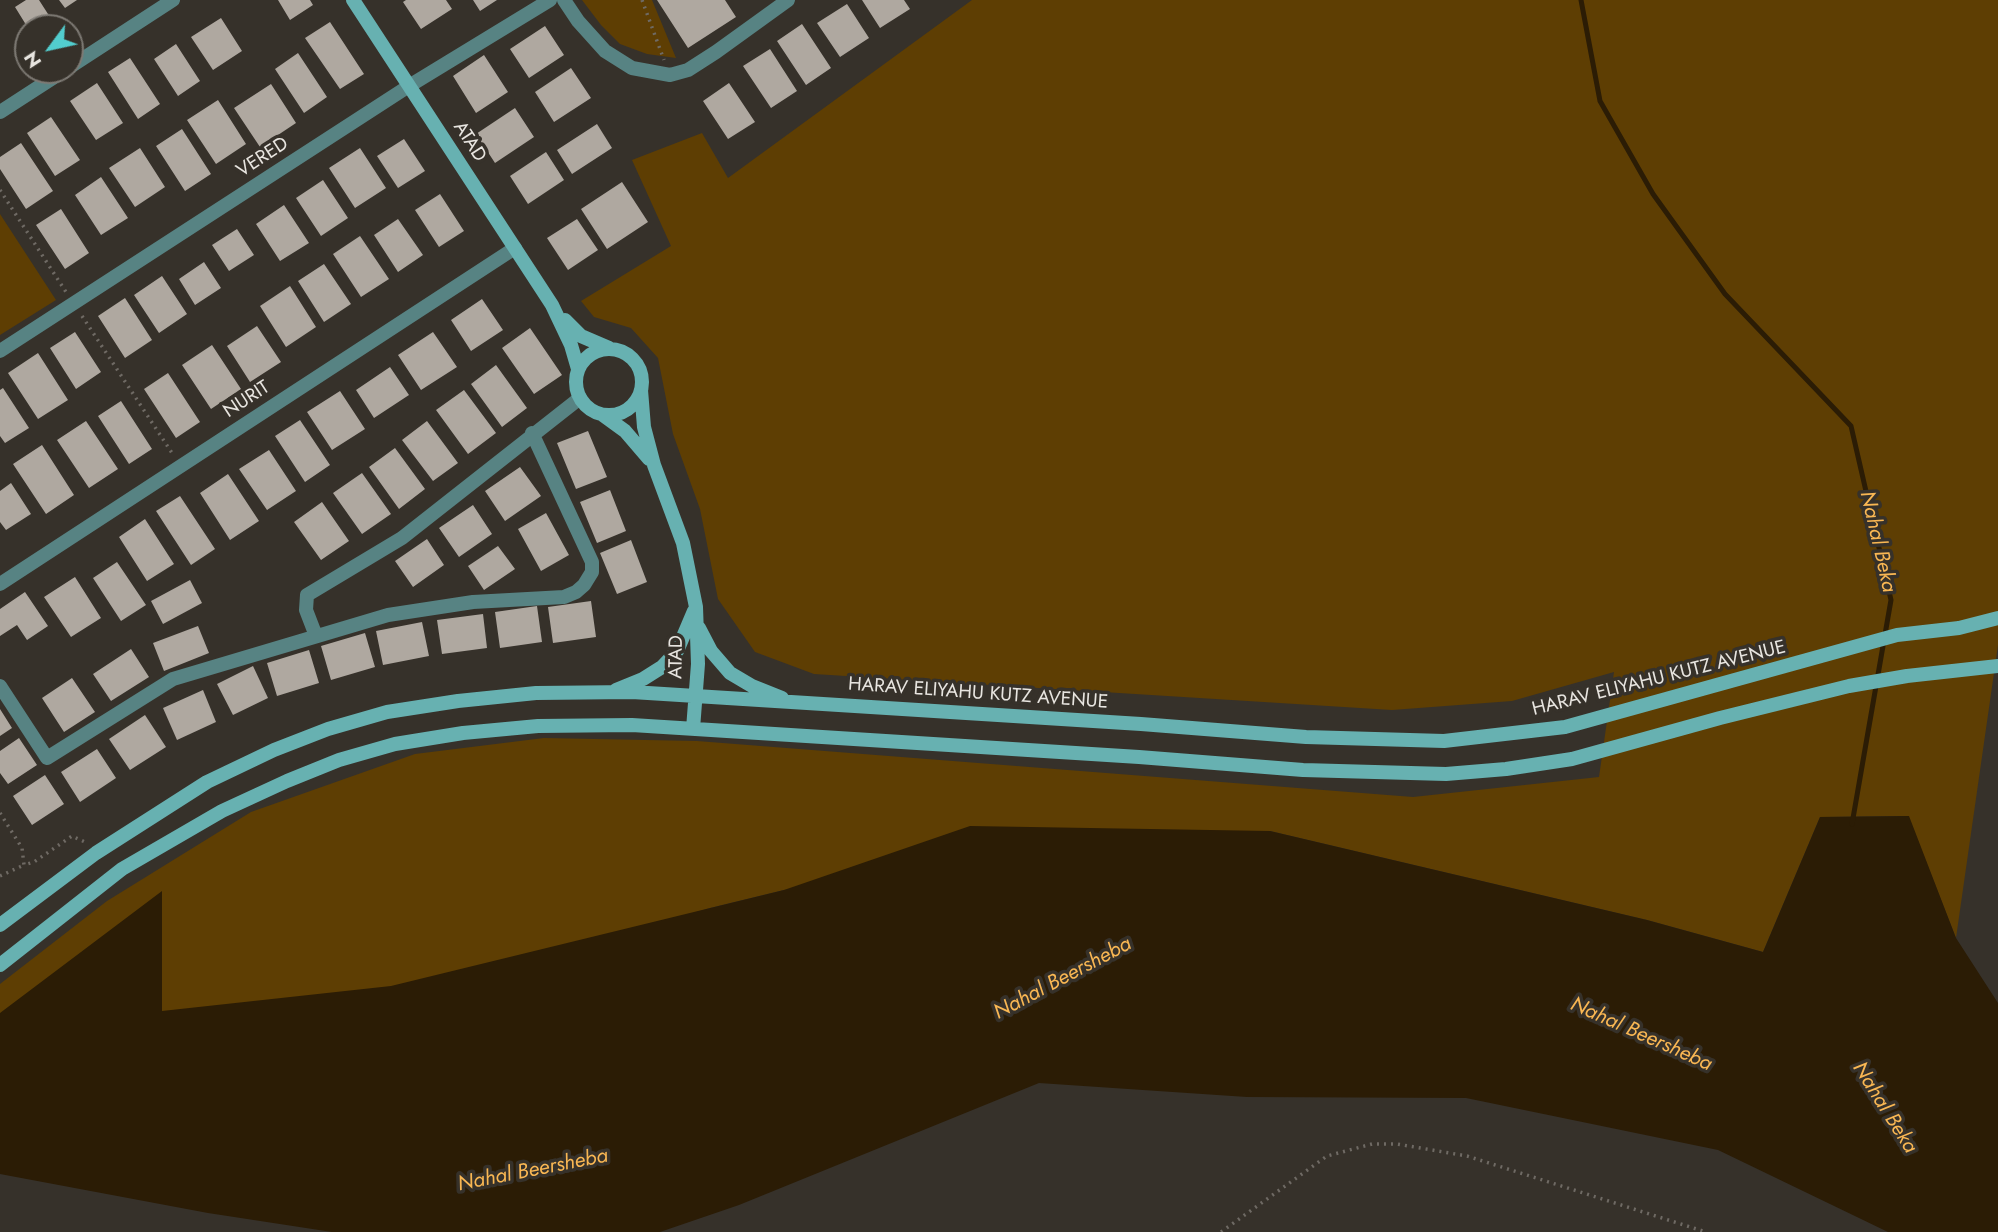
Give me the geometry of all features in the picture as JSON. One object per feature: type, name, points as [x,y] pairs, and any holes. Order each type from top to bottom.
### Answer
[{"type":"street","points":[[84,57],[173,0]]},
{"type":"street","name":"ATAD","points":[[353,0],[552,305],[572,345],[578,369]]},
{"type":"street","name":"VERED","points":[[0,351],[409,86],[550,0]]},
{"type":"street","points":[[564,0],[578,21],[605,51],[632,68],[670,75],[688,70],[788,0]]},
{"type":"street","points":[[0,112],[43,84]]},
{"type":"street","name":"NURIT","points":[[0,584],[515,248]]},
{"type":"street","name":"ATAD","points":[[552,305],[581,335],[610,349]]},
{"type":"street","points":[[610,349],[621,351],[634,360],[641,374],[641,390],[629,408],[614,415],[603,415],[594,412],[580,398],[576,379],[583,360],[591,354],[610,349]]},
{"type":"street","name":"ATAD","points":[[641,390],[644,427],[654,465],[683,543],[696,607],[698,664],[693,729]]},
{"type":"street","points":[[316,636],[306,610],[307,595],[401,538],[580,398]]},
{"type":"street","name":"ATAD","points":[[603,415],[625,430],[654,465]]},
{"type":"street","points":[[0,686],[47,758],[173,679],[388,615],[473,602],[565,597],[584,585],[592,572],[589,552],[532,433]]},
{"type":"street","points":[[609,693],[643,679],[662,667],[677,651],[696,607]]},
{"type":"street","name":"HARAV ELIYAHU KUTZ AVENUE","points":[[0,925],[104,848],[207,782],[274,750],[328,729],[387,712],[458,701],[536,693],[695,696],[1306,737],[1444,741],[1566,727],[1897,635],[1970,626],[1998,618]]},
{"type":"street","points":[[697,624],[711,651],[730,673],[793,702]]},
{"type":"street","points":[[0,965],[122,869],[222,811],[287,780],[350,757],[395,744],[463,733],[538,726],[632,725],[1303,770],[1446,774],[1506,769],[1572,759],[1833,690],[1907,676],[1998,666]]},
{"type":"path","points":[[642,0],[670,75]]},
{"type":"path","points":[[0,190],[181,467]]},
{"type":"path","points":[[0,813],[22,848],[24,865]]},
{"type":"path","points":[[0,876],[34,862],[72,836]]},
{"type":"path","points":[[1221,1232],[1327,1156],[1372,1144],[1397,1144],[1467,1156],[1706,1232]]},
{"type":"shaded area","points":[[582,0],[652,0],[676,58],[647,54],[620,44]]},
{"type":"shaded area","points":[[972,0],[1998,0],[1998,645],[1956,938],[1908,816],[1820,817],[1763,952],[1647,920],[1270,831],[784,890],[710,908],[306,1028],[0,1038],[0,984],[107,901],[251,812],[415,754],[544,738],[697,741],[1413,797],[1599,777],[1614,672],[1512,701],[1392,710],[814,674],[755,652],[718,599],[700,509],[673,434],[658,358],[631,328],[594,317],[581,301],[671,246],[632,160],[702,133],[728,178]]},
{"type":"shaded area","points":[[0,214],[56,300],[0,335]]},
{"type":"water","name":"Nahal Beersheba","points":[[1909,816],[1956,938],[1998,1003],[1998,1232],[1888,1232],[1718,1150],[1466,1098],[1247,1097],[1039,1083],[739,1205],[660,1232],[332,1232],[208,1213],[0,1174],[0,1013],[162,891],[162,1011],[391,986],[784,890],[970,826],[1270,831],[1647,920],[1763,952],[1820,817]]},
{"type":"building","points":[[26,0],[39,0],[48,14],[19,14],[15,7]]},
{"type":"building","points":[[59,0],[77,0],[65,8]]},
{"type":"building","points":[[278,0],[310,0],[313,5],[290,20]]},
{"type":"building","points":[[446,0],[452,9],[421,29],[403,2]]},
{"type":"building","points":[[473,0],[497,0],[480,11]]},
{"type":"building","points":[[657,0],[725,0],[736,17],[688,48]]},
{"type":"building","points":[[862,0],[904,0],[910,9],[880,28]]},
{"type":"building","points":[[847,4],[869,38],[840,57],[817,23]]},
{"type":"building","points":[[221,18],[242,51],[213,70],[191,37]]},
{"type":"building","points":[[330,22],[364,74],[340,89],[305,38]]},
{"type":"building","points":[[802,24],[831,68],[806,85],[777,41]]},
{"type":"building","points":[[545,26],[564,55],[529,78],[510,49]]},
{"type":"building","points":[[176,44],[200,81],[178,96],[154,59]]},
{"type":"building","points":[[770,49],[797,91],[771,108],[743,66]]},
{"type":"building","points":[[298,53],[327,97],[304,113],[275,69]]},
{"type":"building","points":[[484,55],[508,92],[476,113],[453,76]]},
{"type":"building","points":[[130,58],[160,104],[138,119],[108,72]]},
{"type":"building","points":[[571,68],[591,98],[554,122],[535,92]]},
{"type":"building","points":[[97,83],[123,123],[96,140],[70,101]]},
{"type":"building","points":[[729,83],[755,122],[728,139],[703,101]]},
{"type":"building","points":[[271,84],[296,123],[260,147],[234,108]]},
{"type":"building","points":[[218,100],[246,144],[216,164],[187,120]]},
{"type":"building","points":[[515,108],[534,137],[495,163],[476,134]]},
{"type":"building","points":[[51,117],[80,160],[55,176],[27,133]]},
{"type":"building","points":[[597,124],[612,148],[572,174],[557,150]]},
{"type":"building","points":[[182,129],[211,174],[185,191],[156,146]]},
{"type":"building","points":[[404,139],[425,171],[398,188],[377,156]]},
{"type":"building","points":[[21,143],[53,191],[26,209],[0,169],[0,157]]},
{"type":"building","points":[[140,148],[165,187],[135,207],[109,168]]},
{"type":"building","points":[[360,148],[386,188],[355,208],[329,168]]},
{"type":"building","points":[[546,152],[564,180],[528,204],[510,176]]},
{"type":"building","points":[[101,177],[128,218],[101,235],[75,195]]},
{"type":"building","points":[[323,180],[348,218],[321,236],[296,198]]},
{"type":"building","points":[[622,182],[648,222],[607,249],[581,209]]},
{"type":"building","points":[[440,194],[464,231],[439,247],[415,210]]},
{"type":"building","points":[[284,205],[309,243],[280,261],[256,224]]},
{"type":"building","points":[[61,209],[89,253],[65,269],[36,225]]},
{"type":"building","points":[[398,219],[423,255],[398,272],[374,235]]},
{"type":"building","points":[[577,219],[598,250],[568,270],[547,238]]},
{"type":"building","points":[[237,229],[254,255],[229,271],[212,245]]},
{"type":"building","points":[[360,236],[389,279],[361,297],[333,254]]},
{"type":"building","points":[[204,262],[221,288],[195,305],[179,279]]},
{"type":"building","points":[[324,264],[351,304],[324,322],[298,281]]},
{"type":"building","points":[[162,276],[187,314],[159,333],[134,295]]},
{"type":"building","points":[[290,286],[316,327],[286,347],[260,306]]},
{"type":"building","points":[[125,298],[152,340],[125,358],[98,316]]},
{"type":"building","points":[[482,299],[503,330],[471,351],[451,320]]},
{"type":"building","points":[[257,326],[281,362],[250,382],[227,346]]},
{"type":"building","points":[[530,328],[562,375],[534,394],[502,348]]},
{"type":"building","points":[[75,332],[101,372],[76,389],[50,348]]},
{"type":"building","points":[[433,332],[457,367],[421,390],[398,355]]},
{"type":"building","points":[[212,345],[241,389],[211,409],[182,365]]},
{"type":"building","points":[[38,353],[68,400],[38,419],[8,373]]},
{"type":"building","points":[[496,365],[527,408],[502,427],[471,384]]},
{"type":"building","points":[[390,367],[409,395],[374,418],[356,390]]},
{"type":"building","points":[[168,373],[200,422],[176,438],[144,389]]},
{"type":"building","points":[[3,388],[29,428],[5,443],[0,436],[0,390]]},
{"type":"building","points":[[464,390],[496,433],[468,454],[436,410]]},
{"type":"building","points":[[340,391],[365,429],[332,450],[307,412]]},
{"type":"building","points":[[121,401],[152,449],[129,464],[98,416]]},
{"type":"building","points":[[300,420],[330,465],[305,482],[275,436]]},
{"type":"building","points":[[86,421],[118,469],[89,488],[57,440]]},
{"type":"building","points":[[427,421],[458,463],[433,481],[402,440]]},
{"type":"building","points":[[588,431],[607,477],[576,489],[557,443]]},
{"type":"building","points":[[42,445],[74,495],[46,514],[13,464]]},
{"type":"building","points":[[395,448],[425,489],[399,509],[369,467]]},
{"type":"building","points":[[269,450],[296,491],[267,510],[239,469]]},
{"type":"building","points":[[520,467],[541,496],[505,521],[485,491]]},
{"type":"building","points":[[362,473],[391,514],[362,534],[333,493]]},
{"type":"building","points":[[228,474],[259,521],[230,540],[200,493]]},
{"type":"building","points":[[11,483],[31,514],[6,530],[0,522],[0,491]]},
{"type":"building","points":[[610,490],[626,531],[597,543],[580,502]]},
{"type":"building","points":[[180,496],[215,549],[191,565],[156,511]]},
{"type":"building","points":[[322,502],[349,541],[321,560],[294,522]]},
{"type":"building","points":[[473,505],[492,534],[459,557],[439,528]]},
{"type":"building","points":[[546,513],[569,555],[541,571],[518,529]]},
{"type":"building","points":[[145,519],[174,564],[147,581],[119,537]]},
{"type":"building","points":[[427,539],[444,565],[413,587],[395,561]]},
{"type":"building","points":[[631,540],[647,582],[617,594],[600,553]]},
{"type":"building","points":[[498,546],[515,569],[484,590],[468,566]]},
{"type":"building","points":[[117,562],[146,605],[121,621],[93,578]]},
{"type":"building","points":[[75,577],[101,618],[71,637],[44,597]]},
{"type":"building","points":[[190,580],[202,603],[163,624],[151,601]]},
{"type":"building","points":[[25,592],[48,626],[27,640],[17,625],[0,636],[0,609]]},
{"type":"building","points":[[591,601],[596,637],[553,643],[548,607]]},
{"type":"building","points":[[537,606],[542,642],[500,648],[495,612]]},
{"type":"building","points":[[483,614],[487,648],[442,654],[437,620]]},
{"type":"building","points":[[422,622],[429,656],[383,665],[376,631]]},
{"type":"building","points":[[198,626],[209,653],[164,671],[153,643]]},
{"type":"building","points":[[365,633],[375,667],[331,680],[321,646]]},
{"type":"building","points":[[131,649],[149,677],[111,701],[93,674]]},
{"type":"building","points":[[309,650],[319,683],[277,696],[267,663]]},
{"type":"building","points":[[253,666],[268,698],[233,715],[217,684]]},
{"type":"building","points":[[72,678],[95,712],[64,732],[42,698]]},
{"type":"building","points":[[203,690],[216,722],[177,740],[163,708]]},
{"type":"building","points":[[0,709],[12,728],[0,736]]},
{"type":"building","points":[[145,715],[166,747],[130,770],[109,739]]},
{"type":"building","points":[[19,738],[37,765],[8,784],[0,773],[0,751]]},
{"type":"building","points":[[97,749],[116,778],[80,802],[61,772]]},
{"type":"building","points":[[45,775],[64,804],[32,825],[13,796]]},
{"type":"waterway","name":"Nahal Beka","points":[[1581,0],[1600,101],[1653,194],[1725,294],[1851,426],[1891,600],[1852,824]]}]
